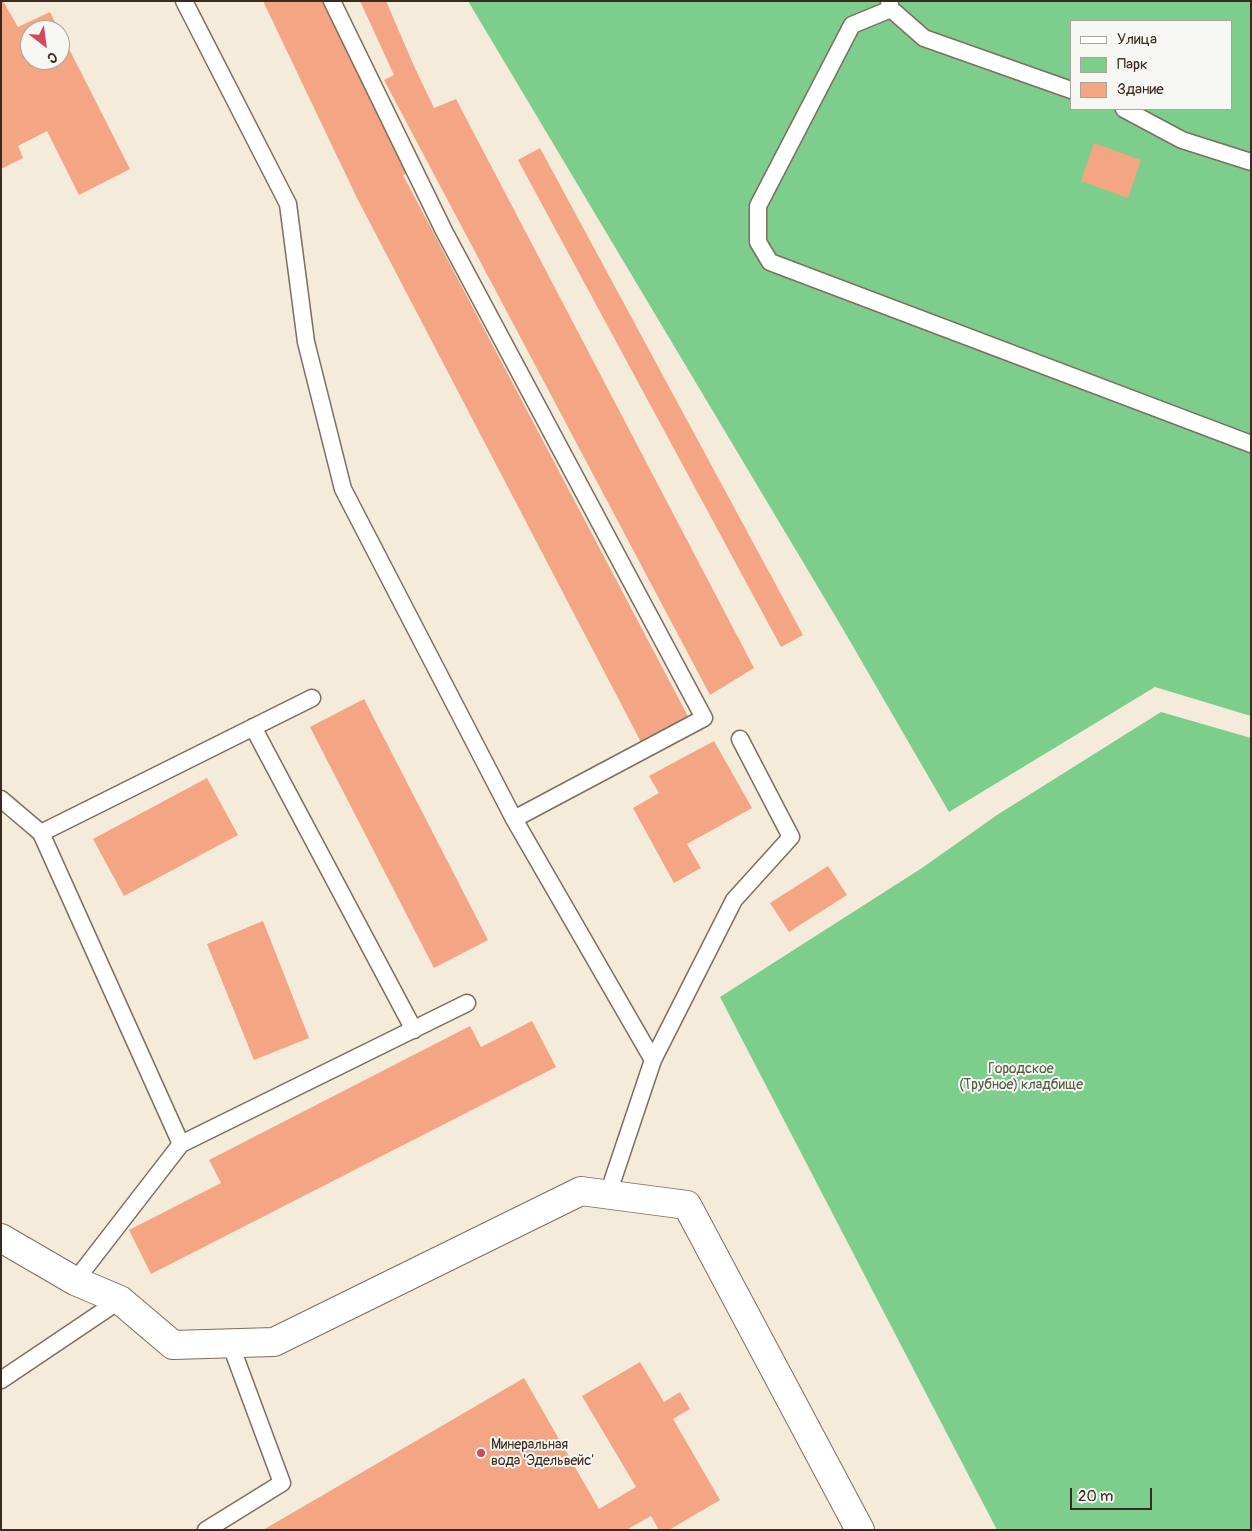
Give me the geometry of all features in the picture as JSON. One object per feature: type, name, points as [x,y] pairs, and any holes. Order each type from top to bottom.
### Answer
[{"type":"street","points":[[1,1238],[75,1281],[120,1300],[173,1345],[274,1342],[581,1191],[687,1205],[860,1530]]},
{"type":"lane","points":[[184,1],[288,204],[306,342],[343,489],[514,819],[653,1060]]},
{"type":"lane","points":[[332,1],[444,231],[704,718],[514,819]]},
{"type":"lane","points":[[1070,90],[924,38],[890,5],[852,25],[758,206],[758,242],[770,262],[1251,444]]},
{"type":"lane","points":[[1126,110],[1182,140],[1251,162]]},
{"type":"lane","points":[[41,834],[312,698]]},
{"type":"lane","points":[[253,727],[414,1030]]},
{"type":"lane","points":[[608,1194],[653,1060],[734,900],[790,837],[740,739]]},
{"type":"lane","points":[[1,799],[41,834],[181,1144]]},
{"type":"lane","points":[[75,1281],[181,1144],[467,1004]]},
{"type":"lane","points":[[1,1380],[120,1300]]},
{"type":"lane","points":[[206,1530],[282,1483],[230,1344]]},
{"type":"green space","points":[[468,1],[1251,1],[1251,716],[1155,687],[949,812],[840,624]]},
{"type":"green space","name":"Городское (Трубное) кладбище","points":[[1161,712],[1251,738],[1251,1530],[997,1530],[720,997],[922,868],[997,815]]},
{"type":"building","points":[[1,1],[3,1],[18,27],[20,26],[20,70],[70,70],[70,51],[130,169],[79,195],[47,131],[18,146],[23,158],[1,169]]},
{"type":"building","points":[[263,1],[324,1],[408,173],[403,175],[691,722],[643,746],[357,198]]},
{"type":"building","points":[[360,1],[386,1],[434,108],[456,99],[754,668],[710,695],[384,80],[394,75]]},
{"type":"building","points":[[50,12],[54,20],[33,20]]},
{"type":"building","points":[[1094,143],[1141,160],[1128,198],[1081,181]]},
{"type":"building","points":[[540,148],[803,635],[781,647],[518,160]]},
{"type":"building","points":[[364,699],[488,940],[434,968],[310,727]]},
{"type":"building","points":[[714,741],[752,808],[687,844],[701,868],[674,883],[633,808],[659,793],[649,776]]},
{"type":"building","points":[[207,778],[238,835],[124,896],[93,839]]},
{"type":"building","points":[[828,866],[847,895],[789,932],[770,903]]},
{"type":"building","points":[[263,921],[309,1038],[254,1060],[207,944]]},
{"type":"building","points":[[532,1021],[556,1067],[151,1274],[129,1230],[221,1183],[209,1160],[470,1026],[481,1047]]},
{"type":"building","name":"Минеральная вода 'Эдельвейс'","points":[[640,1362],[664,1402],[680,1392],[690,1409],[673,1419],[720,1500],[669,1530],[659,1530],[651,1516],[626,1530],[263,1530],[524,1378],[599,1509],[636,1487],[582,1396]]},
{"type":"place","name":"Минеральная вода 'Эдельвейс'","points":[[481,1453]]}]
